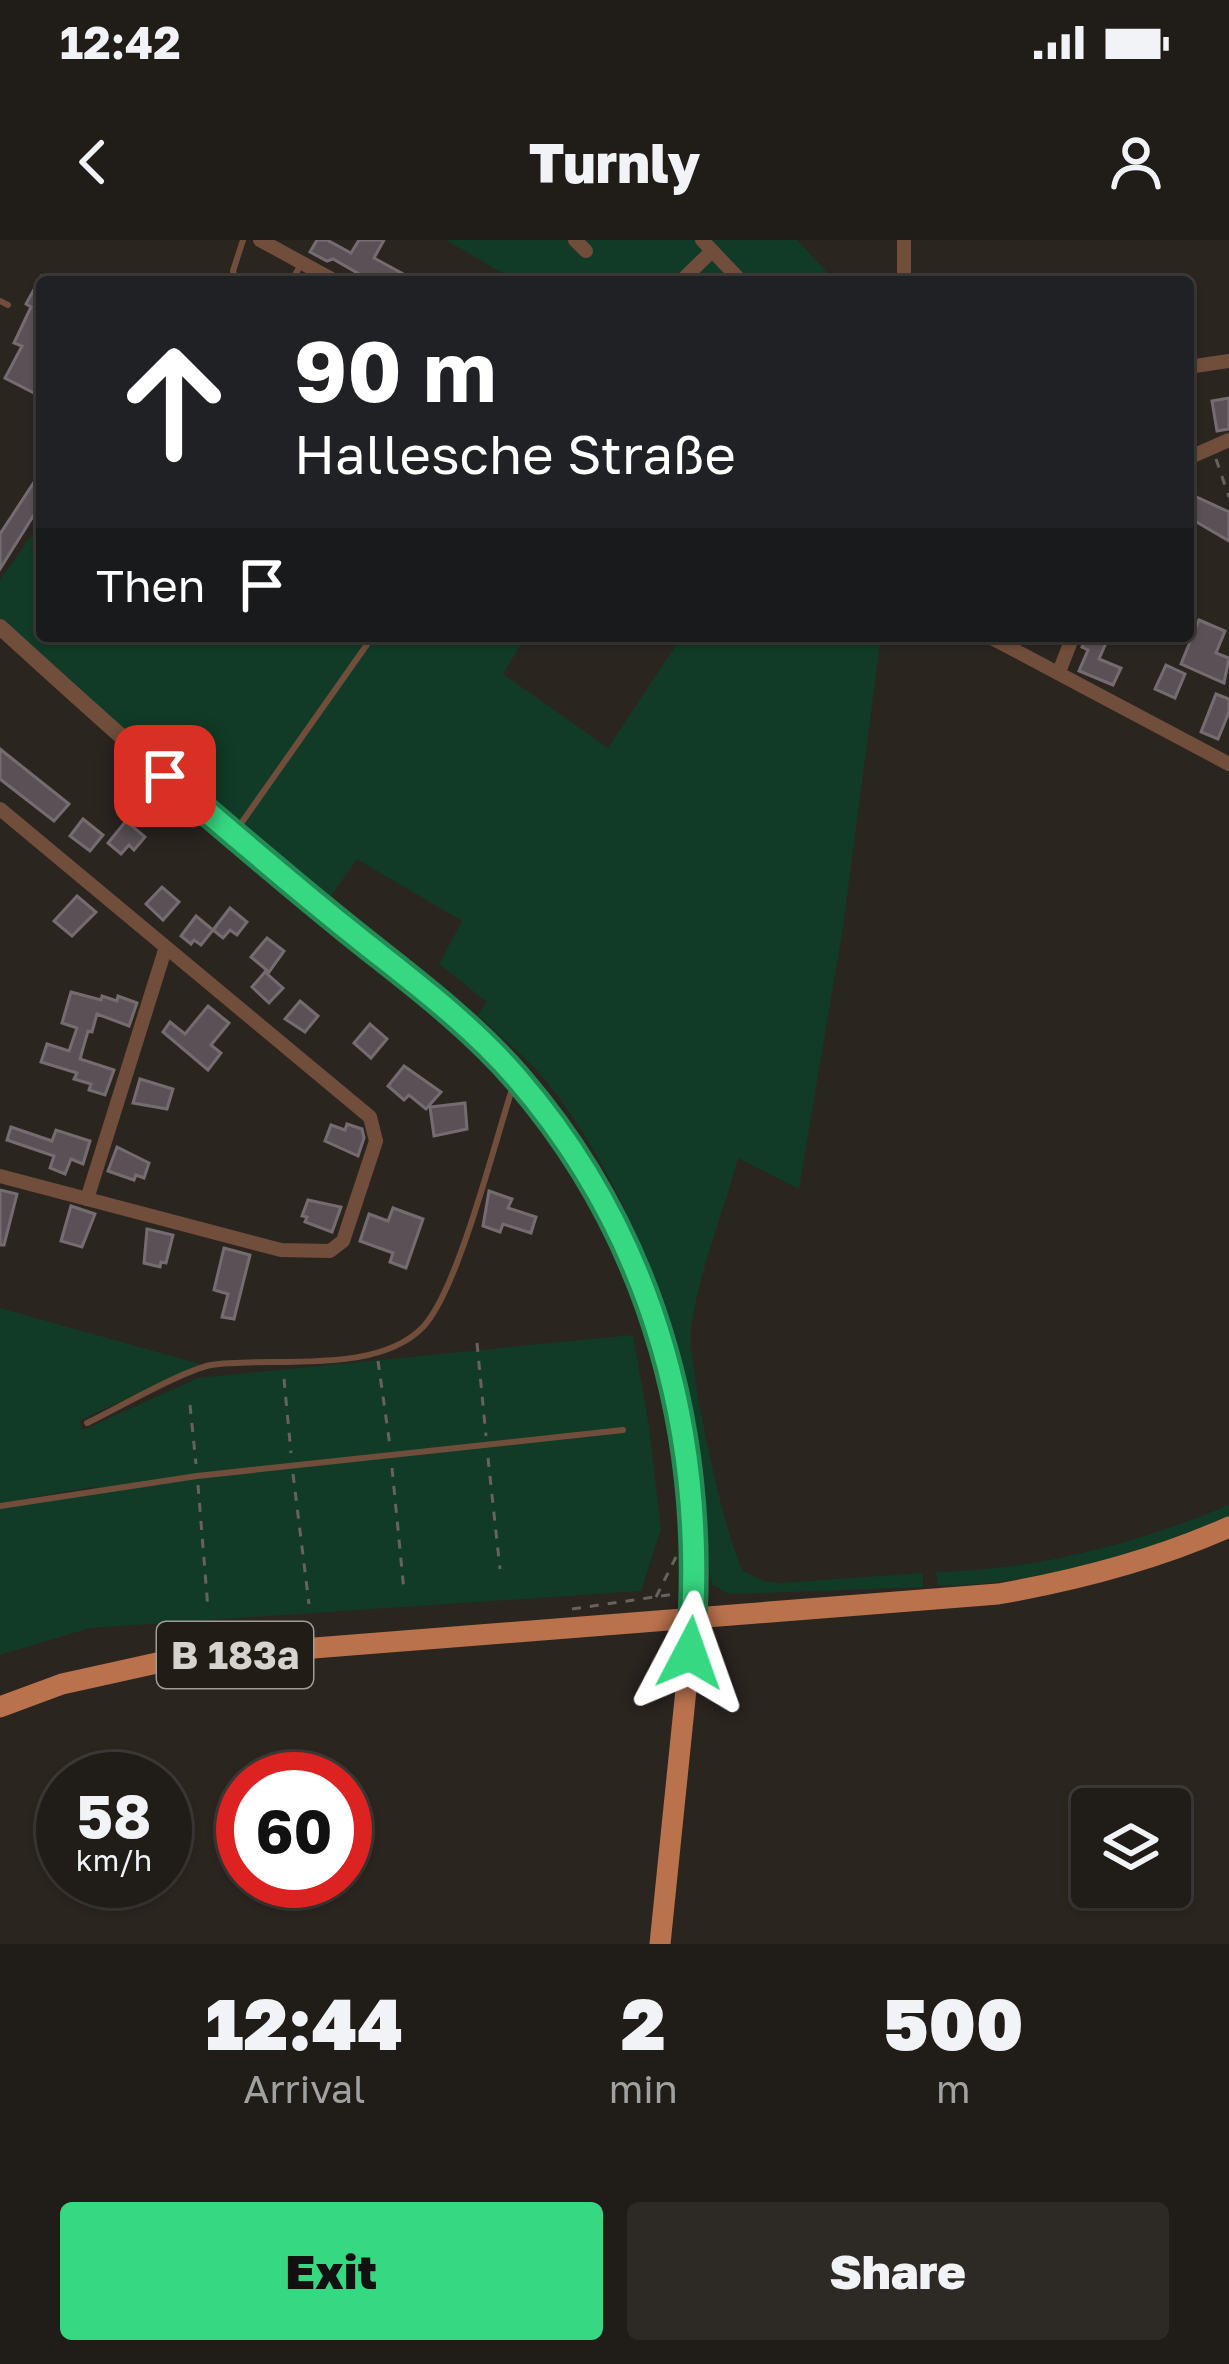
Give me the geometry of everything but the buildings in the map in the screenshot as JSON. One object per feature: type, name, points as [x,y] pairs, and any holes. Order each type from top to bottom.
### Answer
[{"type":"main road","points":[[660,1944],[693,1621],[1046,1586],[1170,1551],[1229,1527]]},
{"type":"main road","name":"B 183a","points":[[0,1708],[62,1684],[175,1658],[693,1621]]},
{"type":"street","points":[[260,240],[326,276]]},
{"type":"street","points":[[904,240],[904,276]]},
{"type":"street","points":[[684,276],[707,245],[736,276]]},
{"type":"street","points":[[1194,366],[1229,361]]},
{"type":"street","points":[[1194,455],[1229,440]]},
{"type":"street","points":[[0,627],[233,835],[469,1029],[516,1076],[582,1166],[626,1248],[662,1340],[686,1450],[695,1525],[693,1621]]},
{"type":"street","points":[[1000,642],[1228,759]]},
{"type":"street","points":[[1059,672],[1071,642]]},
{"type":"street","points":[[0,809],[370,1117],[376,1141],[343,1241],[330,1251],[281,1250],[0,1177]]},
{"type":"street","points":[[86,1199],[165,950]]},
{"type":"lane","points":[[235,276],[244,240]]},
{"type":"lane","points":[[294,276],[302,263]]},
{"type":"lane","points":[[233,835],[369,642]]},
{"type":"lane","points":[[87,1423],[208,1365],[282,1364],[384,1350],[421,1329],[443,1297],[516,1076]]},
{"type":"lane","points":[[0,1506],[197,1475],[623,1430]]},
{"type":"path","points":[[1213,446],[1229,497]]},
{"type":"path","points":[[377,1355],[404,1591]]},
{"type":"path","points":[[284,1379],[309,1604]]},
{"type":"path","points":[[190,1405],[208,1609]]},
{"type":"path","points":[[656,1598],[695,1525]]},
{"type":"green space","points":[[446,240],[797,240],[830,276],[508,276]]},
{"type":"green space","points":[[36,529],[36,642],[522,642],[503,674],[608,748],[678,642],[880,642],[843,927],[799,1189],[738,1158],[700,1285],[691,1346],[718,1490],[743,1571],[781,1583],[923,1573],[923,1587],[738,1594],[712,1584],[693,1431],[652,1274],[608,1176],[581,1130],[542,1076],[478,1015],[487,1002],[439,964],[462,921],[357,859],[322,909],[0,627],[0,580]]},
{"type":"green space","points":[[0,1308],[200,1364],[79,1421],[83,1430],[198,1378],[633,1335],[661,1529],[641,1591],[90,1628],[0,1655],[0,1507],[80,1494],[98,1486],[0,1503]]},
{"type":"green space","points":[[1229,1505],[1229,1518],[1085,1565],[1007,1581],[938,1585],[936,1572],[1011,1566],[1086,1552]]},
{"type":"route","points":[[165,776],[469,1029],[516,1076],[582,1166],[634,1265],[672,1382],[695,1520],[690,1653]]}]
